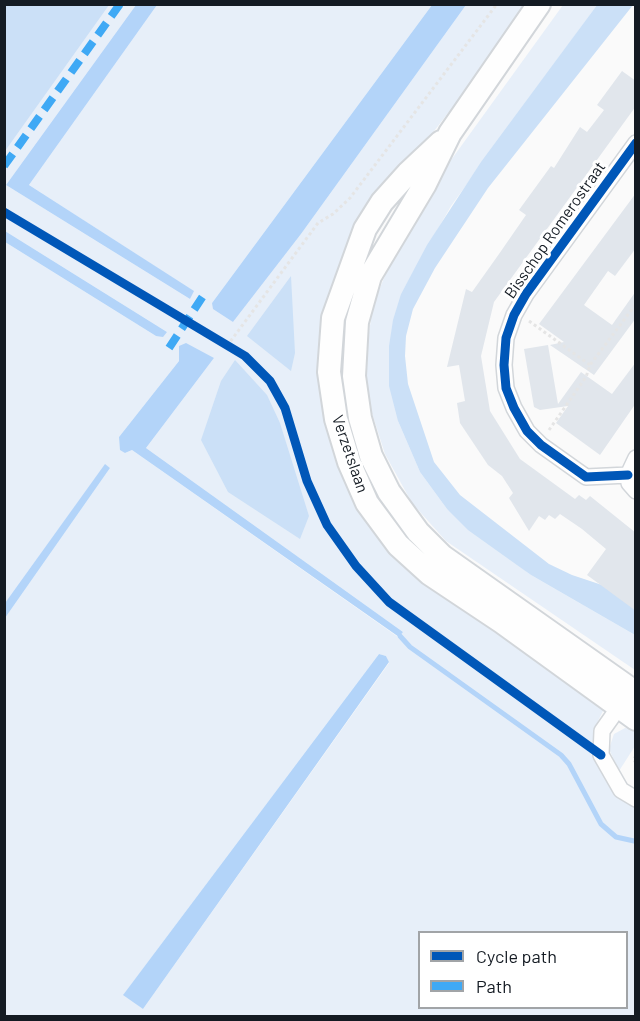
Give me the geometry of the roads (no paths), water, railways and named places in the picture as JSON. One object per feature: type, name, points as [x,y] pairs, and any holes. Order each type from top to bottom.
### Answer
[{"type":"main road","name":"Verzetslaan","points":[[539,4],[450,133],[425,184],[370,276],[357,322],[354,376],[360,418],[371,456],[395,500],[418,532],[442,556],[630,706]]},
{"type":"street","name":"Bisschop Romerostraat","points":[[628,475],[586,477],[541,445],[527,431],[506,388],[504,365],[506,338],[516,311],[636,143]]},
{"type":"street","points":[[636,458],[628,475],[629,483],[636,491]]},
{"type":"street","points":[[630,706],[602,731],[601,755],[621,790],[636,799]]},
{"type":"waterway","points":[[400,636],[410,647],[561,755],[569,764],[601,824],[616,837],[634,841]]}]
